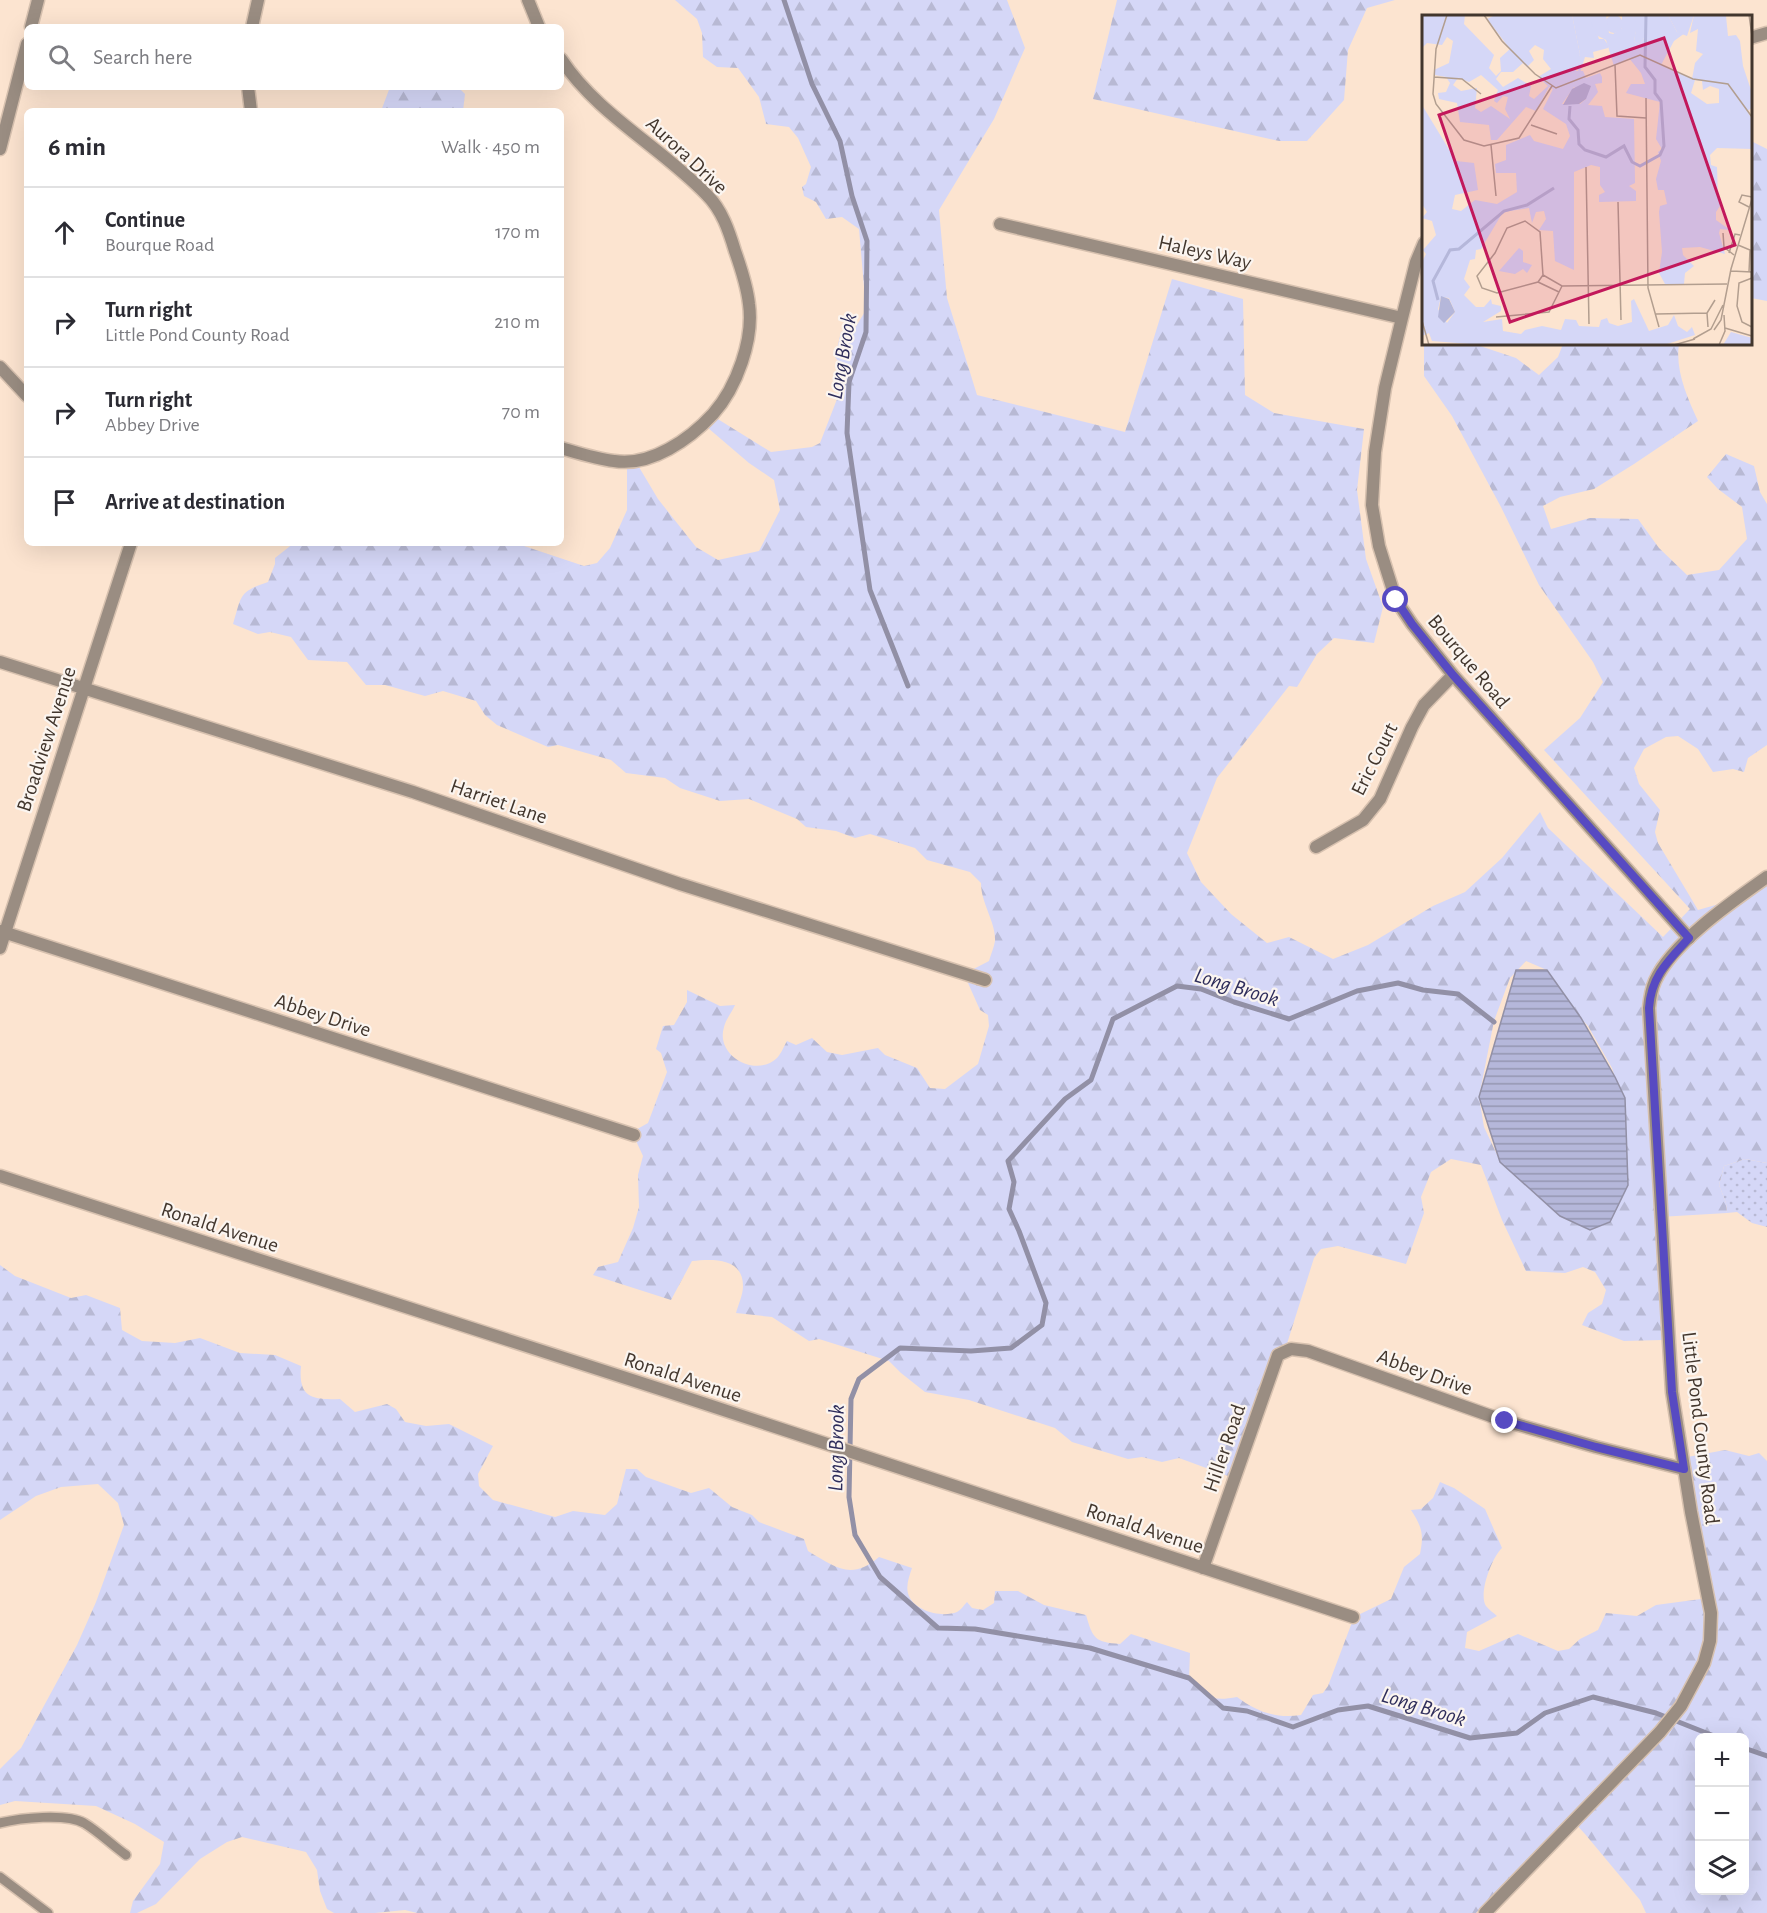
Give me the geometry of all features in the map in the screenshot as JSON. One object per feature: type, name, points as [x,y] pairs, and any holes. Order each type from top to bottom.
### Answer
[{"type":"street","points":[[32,24],[38,0]]},
{"type":"street","points":[[253,24],[258,0]]},
{"type":"street","points":[[528,0],[539,24]]},
{"type":"street","points":[[1752,37],[1767,33]]},
{"type":"street","points":[[0,149],[24,56]]},
{"type":"street","name":"Aurora Drive","points":[[564,62],[600,103],[710,197],[727,224],[750,306],[748,344],[737,375],[716,411],[697,431],[664,451],[644,459],[628,462],[615,462],[564,449]]},
{"type":"street","points":[[248,90],[251,108]]},
{"type":"street","name":"Haleys Way","points":[[1000,224],[1402,318]]},
{"type":"street","name":"Bourque Road","points":[[1422,248],[1416,262],[1385,388],[1375,452],[1371,505],[1379,546],[1396,600],[1453,675],[1689,938]]},
{"type":"street","points":[[0,367],[24,393]]},
{"type":"street","name":"Broadview Avenue","points":[[0,948],[2,932],[130,546]]},
{"type":"street","name":"Harriet Lane","points":[[0,662],[413,792],[680,884],[985,980]]},
{"type":"street","name":"Eric Court","points":[[1316,847],[1362,820],[1380,799],[1424,705],[1453,675]]},
{"type":"street","name":"Little Pond County Road","points":[[1485,1913],[1660,1732],[1681,1706],[1704,1663],[1710,1641],[1711,1612],[1692,1522],[1672,1392],[1649,1008],[1650,992],[1656,978],[1689,938],[1767,877]]},
{"type":"street","name":"Abbey Drive","points":[[2,932],[634,1135]]},
{"type":"street","name":"Ronald Avenue","points":[[0,1176],[1353,1617]]},
{"type":"street","name":"Abbey Drive","points":[[1291,1349],[1308,1351],[1505,1421],[1684,1469]]},
{"type":"street","name":"Hiller Road","points":[[1203,1568],[1278,1355],[1291,1349]]},
{"type":"lane","points":[[0,1823],[13,1820],[62,1818],[83,1822],[126,1855]]},
{"type":"lane","points":[[0,1877],[48,1913]]},
{"type":"green space","points":[[675,0],[1007,0],[1025,48],[994,119],[939,210],[947,298],[977,395],[1125,432],[1172,279],[1243,299],[1245,395],[1274,413],[1364,429],[1357,490],[1366,559],[1383,607],[1374,643],[1334,638],[1317,654],[1297,687],[1289,686],[1217,778],[1187,853],[1201,882],[1231,914],[1267,943],[1289,937],[1333,959],[1368,945],[1433,906],[1465,892],[1502,858],[1540,812],[1548,828],[1663,937],[1690,909],[1544,750],[1580,718],[1603,682],[1593,662],[1539,585],[1501,507],[1452,416],[1424,376],[1424,345],[1477,345],[1516,358],[1539,375],[1558,357],[1563,345],[1679,345],[1680,373],[1698,421],[1594,489],[1560,497],[1543,506],[1551,529],[1590,518],[1638,519],[1659,548],[1687,575],[1719,570],[1747,539],[1742,507],[1718,489],[1707,477],[1726,454],[1754,466],[1760,492],[1767,504],[1767,745],[1748,758],[1744,772],[1733,769],[1713,772],[1698,749],[1678,736],[1666,737],[1644,749],[1634,768],[1639,784],[1660,810],[1655,832],[1658,843],[1698,910],[1726,902],[1767,874],[1767,1163],[1745,1159],[1724,1166],[1719,1185],[1727,1213],[1659,1217],[1665,1337],[1662,1340],[1624,1341],[1582,1325],[1588,1313],[1602,1304],[1606,1290],[1595,1272],[1583,1267],[1565,1273],[1526,1271],[1502,1220],[1481,1165],[1451,1159],[1431,1172],[1421,1197],[1424,1213],[1406,1264],[1338,1246],[1321,1249],[1314,1258],[1285,1350],[1250,1416],[1228,1476],[1179,1458],[1162,1462],[1142,1457],[1128,1459],[1072,1442],[1055,1428],[969,1400],[925,1392],[889,1361],[819,1339],[809,1341],[772,1317],[736,1313],[743,1289],[742,1277],[738,1270],[725,1262],[692,1261],[671,1300],[593,1275],[598,1267],[618,1262],[633,1228],[639,1207],[638,1175],[643,1156],[632,1132],[648,1123],[667,1072],[661,1053],[656,1049],[663,1026],[674,1025],[687,1002],[687,990],[720,1006],[735,1005],[725,1024],[723,1037],[731,1055],[749,1065],[768,1064],[777,1058],[787,1041],[796,1045],[812,1038],[827,1052],[842,1055],[878,1048],[885,1055],[917,1068],[930,1088],[945,1089],[978,1064],[989,1026],[988,1015],[980,1010],[964,974],[989,961],[995,941],[981,883],[970,872],[927,860],[915,848],[870,834],[855,838],[836,831],[806,827],[797,819],[749,799],[720,801],[680,788],[665,778],[626,773],[611,760],[558,745],[548,747],[497,725],[485,715],[476,701],[443,691],[425,696],[385,685],[366,685],[347,662],[308,660],[291,637],[270,632],[258,634],[233,624],[243,596],[251,589],[268,582],[275,558],[290,546],[524,546],[584,566],[597,563],[610,548],[627,510],[627,458],[633,457],[658,499],[696,547],[718,560],[759,551],[780,510],[774,480],[749,463],[701,422],[708,413],[771,452],[812,447],[820,443],[844,381],[844,368],[835,357],[841,332],[855,328],[866,310],[859,229],[842,217],[826,219],[816,202],[804,196],[802,187],[806,184],[811,167],[798,138],[789,127],[766,124],[759,97],[738,68],[717,67],[703,57],[702,33],[697,19]],"holes":[[[1526,961],[1547,970],[1561,997],[1588,1026],[1612,1068],[1622,1100],[1560,1216],[1500,1161],[1484,1127],[1479,1097],[1494,1021],[1510,978]]]},
{"type":"green space","points":[[1117,0],[1395,0],[1367,8],[1348,50],[1344,100],[1307,141],[1279,141],[1093,99]]},
{"type":"green space","points":[[389,90],[461,90],[465,94],[463,108],[382,108]]},
{"type":"green space","points":[[1752,142],[1767,149],[1767,301],[1752,298]]},
{"type":"green space","points":[[1745,1159],[1767,1163],[1767,1227],[1752,1223],[1737,1212],[1727,1213],[1719,1185],[1724,1166]]},
{"type":"green space","points":[[0,1265],[15,1276],[71,1298],[86,1295],[120,1308],[122,1330],[142,1341],[175,1343],[200,1338],[240,1353],[275,1355],[301,1366],[302,1385],[309,1395],[322,1399],[340,1399],[355,1412],[387,1404],[396,1409],[405,1422],[426,1426],[449,1424],[493,1446],[478,1474],[479,1486],[493,1500],[555,1517],[573,1511],[605,1515],[617,1504],[626,1469],[637,1469],[646,1477],[691,1493],[709,1488],[732,1507],[752,1515],[759,1522],[804,1539],[808,1551],[835,1566],[851,1570],[869,1564],[879,1557],[912,1568],[907,1589],[909,1596],[917,1606],[930,1612],[951,1614],[967,1602],[972,1608],[983,1610],[994,1603],[995,1591],[1018,1591],[1044,1605],[1086,1615],[1093,1634],[1105,1642],[1120,1644],[1131,1634],[1190,1653],[1189,1678],[1204,1694],[1221,1699],[1237,1697],[1267,1713],[1292,1716],[1301,1715],[1313,1695],[1323,1693],[1328,1686],[1354,1617],[1391,1599],[1404,1567],[1420,1554],[1421,1531],[1411,1510],[1421,1509],[1433,1498],[1440,1482],[1454,1488],[1485,1509],[1502,1548],[1490,1567],[1484,1593],[1486,1606],[1497,1616],[1467,1632],[1465,1648],[1479,1651],[1518,1634],[1558,1651],[1569,1649],[1580,1639],[1598,1630],[1606,1613],[1637,1616],[1656,1605],[1701,1599],[1703,1595],[1682,1458],[1725,1450],[1749,1456],[1759,1453],[1767,1461],[1767,1913],[1646,1913],[1640,1900],[1585,1834],[1573,1821],[1567,1819],[1476,1913],[417,1913],[405,1910],[334,1913],[327,1909],[320,1891],[317,1870],[306,1852],[242,1837],[227,1842],[200,1859],[156,1904],[137,1913],[130,1913],[133,1901],[160,1864],[164,1842],[135,1824],[96,1806],[15,1801],[0,1805],[0,1769],[21,1748],[77,1645],[96,1602],[124,1525],[118,1503],[98,1484],[61,1487],[36,1496],[0,1520]]},
{"type":"shaded area","points":[[1516,970],[1547,970],[1581,1018],[1625,1098],[1628,1185],[1610,1222],[1590,1230],[1560,1216],[1500,1162],[1479,1097]]},
{"type":"waterway","name":"Long Brook","points":[[784,0],[812,84],[840,141],[852,196],[867,241],[866,332],[849,382],[847,433],[870,590],[908,686]]},
{"type":"waterway","name":"Long Brook","points":[[1494,1022],[1458,994],[1423,990],[1398,983],[1357,991],[1289,1019],[1201,989],[1177,986],[1113,1019],[1091,1080],[1065,1099],[1008,1161],[1014,1182],[1009,1209],[1046,1303],[1042,1325],[1011,1348],[971,1351],[900,1348],[859,1379],[851,1399],[849,1497],[855,1535],[880,1577],[938,1628],[975,1629],[1090,1648],[1189,1678],[1223,1708],[1247,1711],[1293,1727],[1338,1710],[1368,1706],[1470,1738],[1517,1733],[1545,1713],[1593,1697],[1656,1713],[1706,1733]]},
{"type":"waterway","name":"Long Brook","points":[[1749,1750],[1767,1756]]},
{"type":"route","points":[[1396,600],[1453,675],[1689,938],[1656,978],[1650,992],[1649,1008],[1672,1392],[1684,1469],[1505,1421]]}]
